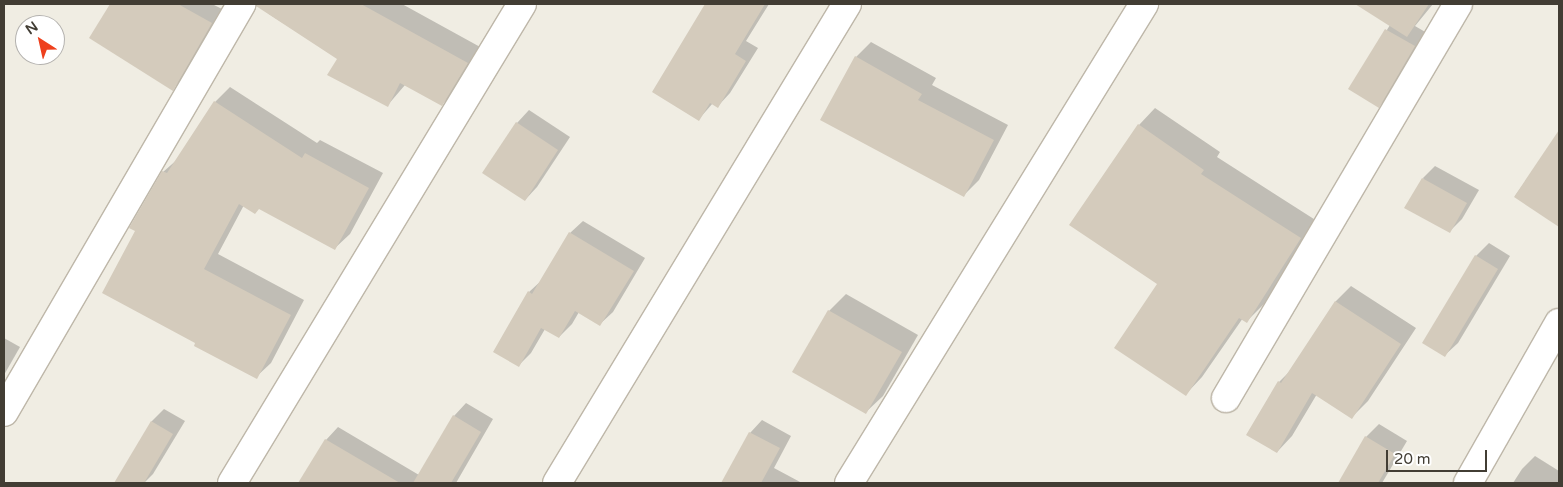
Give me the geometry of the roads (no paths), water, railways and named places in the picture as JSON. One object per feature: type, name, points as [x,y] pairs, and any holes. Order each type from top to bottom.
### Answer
[{"type":"street","points":[[4,412],[241,4]]},
{"type":"street","points":[[232,483],[522,4]]},
{"type":"street","points":[[557,483],[847,4]]},
{"type":"street","points":[[849,483],[1144,4]]},
{"type":"street","points":[[1226,398],[1458,4]]},
{"type":"street","points":[[1468,483],[1559,323]]}]
